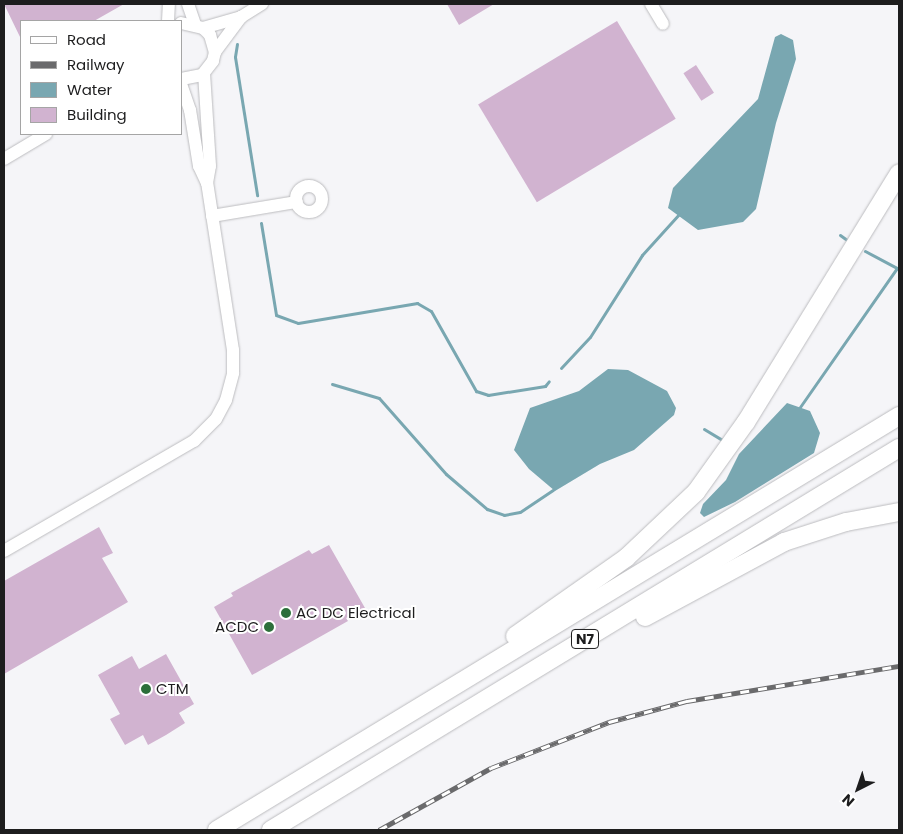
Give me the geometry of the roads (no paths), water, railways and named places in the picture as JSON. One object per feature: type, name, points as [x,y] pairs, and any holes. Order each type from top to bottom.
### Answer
[{"type":"highway","points":[[412,712],[626,558],[696,492],[742,430],[899,173]]},
{"type":"highway","name":"N7","points":[[217,830],[899,416]]},
{"type":"highway","name":"N7","points":[[271,830],[899,448]]},
{"type":"highway","points":[[318,802],[751,558],[816,530],[899,512]]},
{"type":"street","points":[[168,20],[169,4]]},
{"type":"street","points":[[188,4],[199,26],[210,35],[215,52]]},
{"type":"street","points":[[182,23],[199,26],[241,17],[262,4]]},
{"type":"street","points":[[651,4],[662,24]]},
{"type":"street","points":[[4,551],[194,441],[221,410],[230,388],[234,358],[207,183],[210,166],[204,73],[215,52],[241,17]]},
{"type":"street","points":[[182,79],[193,79],[204,73]]},
{"type":"street","points":[[182,87],[190,110],[198,166],[207,183]]},
{"type":"street","points":[[4,159],[44,135]]},
{"type":"street","points":[[212,216],[296,202]]},
{"type":"water","points":[[781,34],[793,40],[796,59],[776,123],[756,209],[743,222],[698,230],[668,208],[673,188],[758,99],[775,37]]},
{"type":"water","points":[[608,369],[628,370],[667,391],[676,408],[674,415],[634,450],[600,464],[555,491],[529,469],[514,450],[530,408],[579,391]]},
{"type":"water","points":[[787,403],[810,411],[820,433],[814,453],[735,502],[704,517],[700,513],[703,504],[726,480],[739,454]]},
{"type":"waterway","points":[[237,44],[235,57],[257,195]]},
{"type":"waterway","points":[[561,368],[590,337],[642,255],[679,214]]},
{"type":"waterway","points":[[261,223],[276,315],[298,323],[417,303],[431,311],[476,391],[488,395],[545,386],[549,381]]},
{"type":"waterway","points":[[840,235],[847,240]]},
{"type":"waterway","points":[[865,251],[899,269]]},
{"type":"waterway","points":[[800,407],[897,268]]},
{"type":"waterway","points":[[332,384],[379,398],[446,474],[487,509],[504,515],[520,512],[553,490]]},
{"type":"waterway","points":[[704,429],[724,441]]},
{"type":"railway","points":[[379,830],[491,768],[609,722],[687,701],[899,666]]},
{"type":"place","name":"AC DC Electrical","points":[[286,613]]},
{"type":"place","name":"ACDC","points":[[269,627]]},
{"type":"place","name":"CTM","points":[[146,689]]}]
